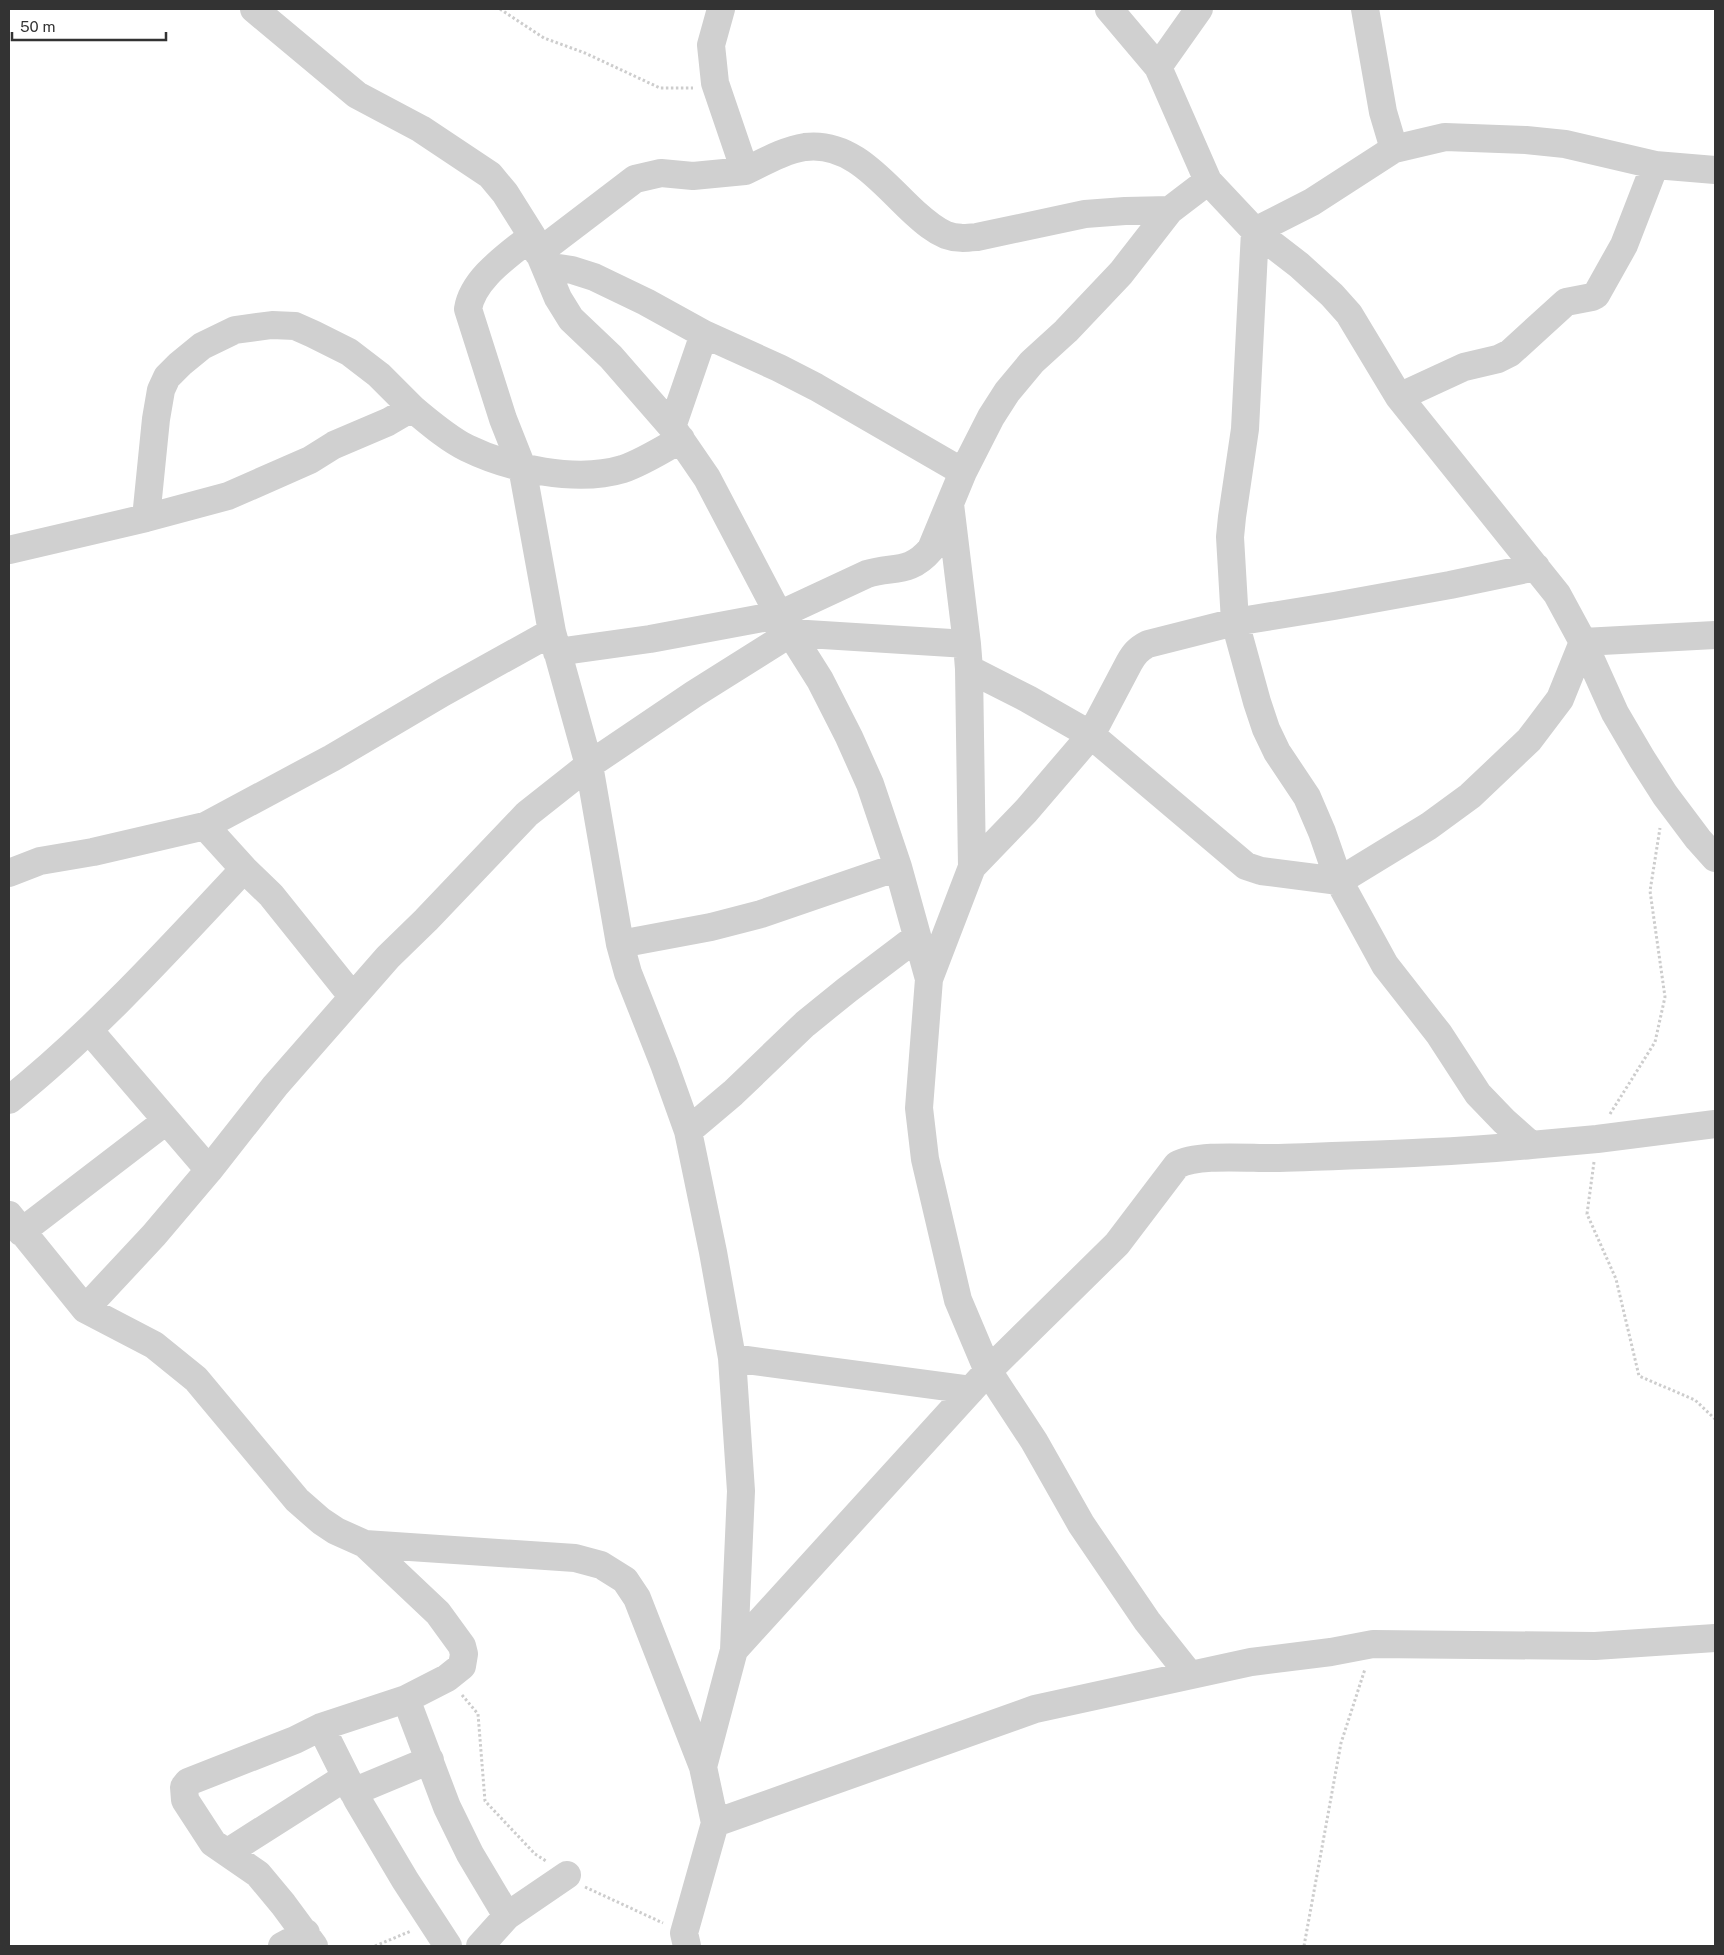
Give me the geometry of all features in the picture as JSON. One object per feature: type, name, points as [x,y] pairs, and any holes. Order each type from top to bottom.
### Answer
[{"type":"street","points":[[254,9],[357,95],[420,130],[490,175],[505,193],[538,252],[558,298],[571,319],[611,357],[676,433],[707,478],[785,624],[820,680],[849,737],[870,784],[898,868],[929,979]]},
{"type":"street","points":[[721,9],[711,44],[716,82],[745,171]]},
{"type":"street","points":[[1109,9],[1158,68],[1208,181],[1255,232],[1299,265],[1332,295],[1349,314],[1399,397],[1441,452],[1557,594],[1615,713],[1665,795],[1698,839],[1715,858]]},
{"type":"street","points":[[1158,68],[1199,9]]},
{"type":"street","points":[[1365,9],[1383,112],[1394,149]]},
{"type":"street","points":[[1255,232],[1312,202],[1394,149],[1445,137],[1526,140],[1565,144],[1655,165],[1715,170]]},
{"type":"street","points":[[703,1767],[734,1650],[741,1491],[732,1358],[713,1252],[688,1131],[628,973],[620,944],[589,765],[555,642],[522,467],[503,419],[468,309],[470,298],[489,273],[538,252],[635,179],[661,173],[693,176],[745,171],[789,152],[805,148],[824,147],[841,151],[861,162],[931,227],[960,239],[1085,214],[1170,210]]},
{"type":"street","points":[[1399,397],[1464,368],[1498,359],[1510,353],[1566,302],[1592,298],[1596,295],[1624,245],[1655,165]]},
{"type":"street","points":[[85,1309],[154,1235],[209,1170],[275,1086],[352,996],[527,814],[589,765],[694,694],[785,624],[867,574],[910,567],[922,560],[931,549],[963,472],[991,417],[1007,392],[1032,362],[1066,331],[1121,273],[1170,210],[1208,181]]},
{"type":"street","points":[[1255,232],[1245,429],[1230,537],[1235,622],[1266,729],[1277,752],[1307,797],[1322,832],[1339,882],[1385,965],[1439,1034],[1478,1094],[1531,1145]]},
{"type":"street","points":[[538,252],[572,270],[646,302],[704,334],[816,387],[963,472]]},
{"type":"street","points":[[146,518],[156,419],[161,390],[167,377],[202,346],[235,330],[272,325],[295,326],[313,334],[349,352],[379,375],[412,408],[466,448],[522,467],[550,474],[612,472],[640,462],[676,433],[704,334]]},
{"type":"street","points":[[9,550],[146,518],[228,496],[310,460],[334,445],[388,422],[412,408]]},
{"type":"street","points":[[950,502],[968,657],[972,867],[929,979],[919,1108],[925,1159],[958,1300],[980,1380],[1034,1441],[1081,1524],[1147,1621],[1189,1674]]},
{"type":"street","points":[[972,867],[1026,811],[1091,735],[1129,663],[1141,647],[1235,622],[1450,585],[1536,567]]},
{"type":"street","points":[[9,873],[40,861],[93,852],[205,826],[332,758],[444,692],[555,642],[650,639],[785,624],[968,657],[1028,700],[1091,735],[1246,866],[1260,871],[1339,882],[1429,826],[1470,796],[1529,740],[1560,698],[1582,642]]},
{"type":"street","points":[[1582,642],[1715,635]]},
{"type":"street","points":[[205,826],[244,869],[271,895],[352,996]]},
{"type":"street","points":[[620,944],[761,914],[898,868]]},
{"type":"street","points":[[9,1100],[89,1030],[154,966],[244,869]]},
{"type":"street","points":[[688,1131],[734,1094],[805,1024],[917,937]]},
{"type":"street","points":[[89,1030],[209,1170]]},
{"type":"street","points":[[166,1121],[15,1224],[85,1309],[154,1346],[196,1379],[297,1500],[336,1531],[365,1544],[438,1613],[462,1646],[464,1654],[462,1666],[447,1678],[406,1698],[321,1727],[295,1740],[188,1782],[184,1787],[185,1800],[213,1843],[258,1874],[310,1940],[282,1946]]},
{"type":"street","points":[[734,1650],[980,1380],[1117,1244],[1177,1165],[1184,1161],[1197,1159],[1276,1158],[1480,1150],[1597,1139],[1715,1124]]},
{"type":"street","points":[[732,1358],[980,1380]]},
{"type":"street","points":[[365,1544],[575,1558],[601,1565],[625,1580],[636,1598],[703,1767],[715,1824],[686,1940]]},
{"type":"street","points":[[715,1824],[1035,1709],[1251,1662],[1331,1652],[1373,1644],[1595,1646],[1715,1638]]},
{"type":"street","points":[[406,1698],[448,1807],[470,1854],[507,1916]]},
{"type":"street","points":[[321,1727],[349,1785],[405,1880],[448,1946]]},
{"type":"street","points":[[228,1852],[349,1785],[430,1760]]},
{"type":"street","points":[[480,1946],[507,1916],[567,1875]]},
{"type":"path","points":[[500,9],[544,38],[585,53],[660,88],[689,89],[716,82]]},
{"type":"path","points":[[1665,795],[1650,891],[1664,997],[1655,1042],[1617,1100],[1597,1139],[1587,1214],[1616,1278],[1639,1376],[1695,1400],[1715,1418]]},
{"type":"path","points":[[1304,1946],[1341,1743],[1373,1644]]},
{"type":"path","points":[[447,1678],[478,1714],[485,1801],[535,1854],[591,1890],[686,1940]]},
{"type":"path","points":[[375,1946],[432,1922]]}]
